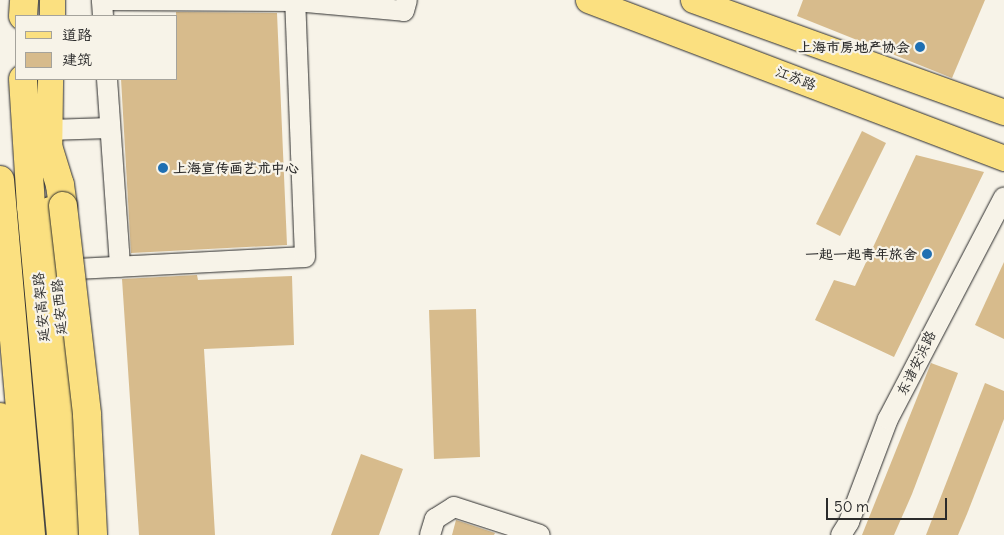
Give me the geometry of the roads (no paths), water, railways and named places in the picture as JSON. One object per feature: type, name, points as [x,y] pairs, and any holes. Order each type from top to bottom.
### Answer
[{"type":"highway","points":[[23,15],[24,0]]},
{"type":"highway","name":"延安高架路","points":[[24,80],[31,206],[61,535]]},
{"type":"highway","points":[[48,138],[60,186],[87,415],[93,535]]},
{"type":"highway","points":[[0,180],[31,535]]},
{"type":"main road","points":[[52,0],[52,15]]},
{"type":"main road","name":"江苏路","points":[[588,0],[1004,158]]},
{"type":"main road","points":[[693,0],[1004,112]]},
{"type":"main road","name":"延安西路","points":[[50,80],[48,138],[56,271],[75,485],[74,535]]},
{"type":"main road","points":[[0,415],[11,535]]},
{"type":"street","points":[[104,15],[102,0],[295,1],[404,11],[407,0]]},
{"type":"street","points":[[56,271],[305,257],[295,1]]},
{"type":"street","points":[[107,80],[120,267]]},
{"type":"street","points":[[48,138],[110,128]]},
{"type":"street","name":"东诸安浜路","points":[[841,535],[850,522],[888,419],[1004,197]]},
{"type":"street","points":[[430,535],[435,519],[454,507],[540,535]]},
{"type":"place","name":"上海市房地产协会","points":[[920,47]]},
{"type":"place","name":"上海宣传画艺术中心","points":[[163,168]]},
{"type":"place","name":"一起一起青年旅舍","points":[[927,254]]}]
